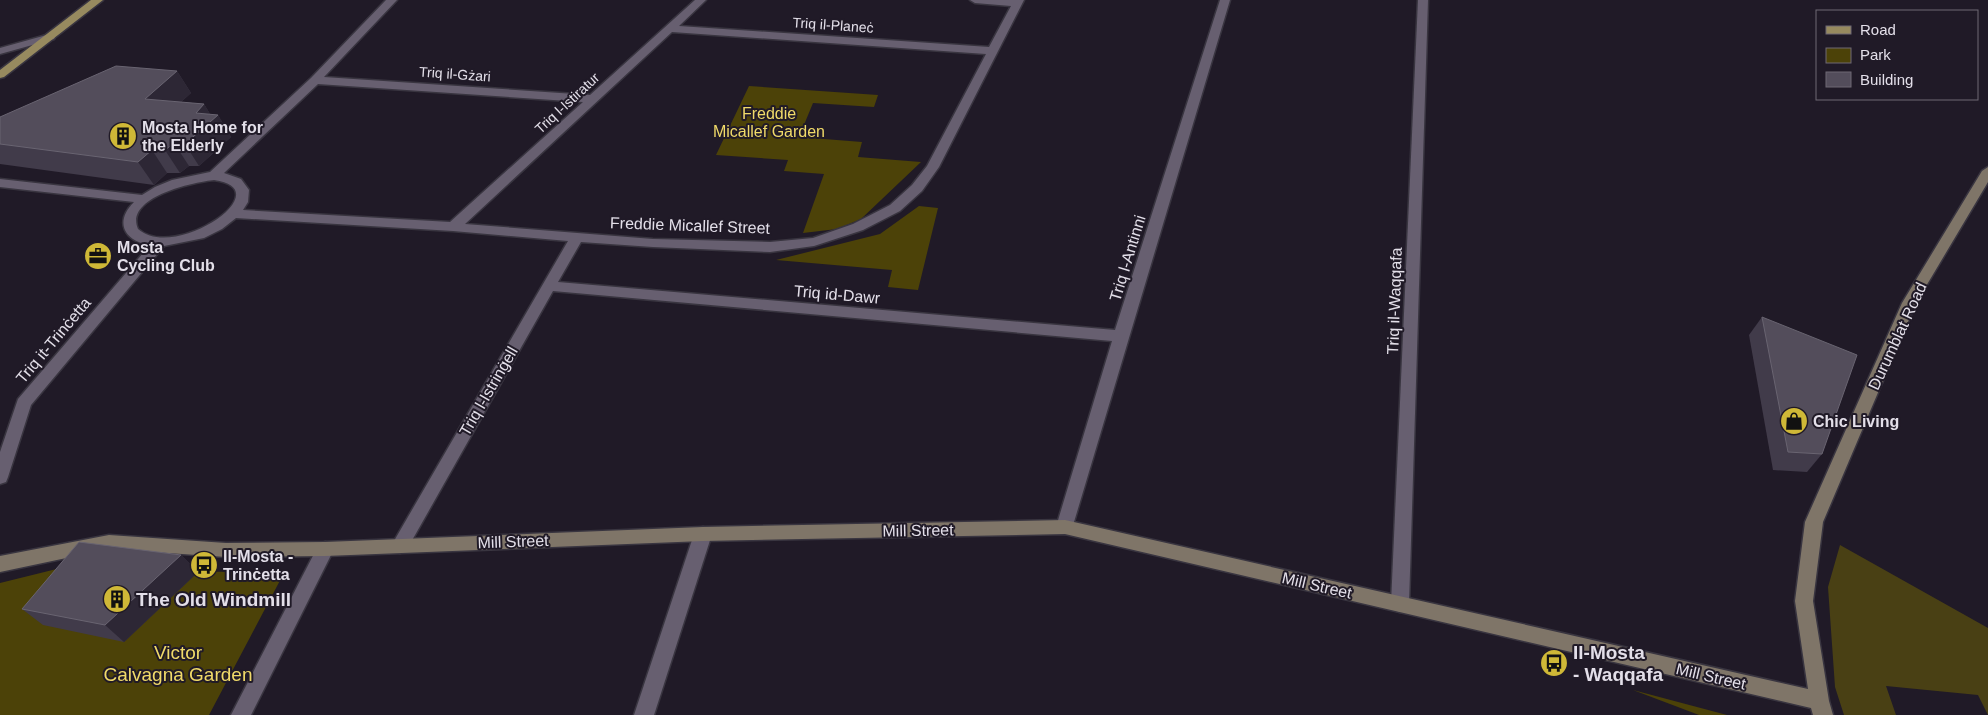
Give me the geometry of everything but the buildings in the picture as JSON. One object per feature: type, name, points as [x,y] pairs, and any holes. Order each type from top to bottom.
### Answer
[{"type":"main road","points":[[0,75],[98,0]]},
{"type":"street","points":[[214,176],[315,80],[392,0]]},
{"type":"street","name":"Triq l-Istiratur","points":[[453,227],[701,0]]},
{"type":"street","points":[[975,0],[1018,1]]},
{"type":"street","name":"Triq l-Antinni","points":[[1065,527],[1225,0]]},
{"type":"street","name":"Triq il-Waqqafa","points":[[1400,604],[1423,0]]},
{"type":"street","name":"Freddie Micallef Street","points":[[232,214],[453,227],[653,243],[770,247],[814,242],[858,228],[895,208],[917,188],[933,167],[1018,1]]},
{"type":"street","name":"Triq il-Planeċ","points":[[670,29],[994,51]]},
{"type":"street","points":[[0,51],[50,37]]},
{"type":"street","name":"Triq il-Gżari","points":[[315,80],[594,98]]},
{"type":"street","name":"Durumblat Road","points":[[1821,708],[1804,600],[1814,522],[1909,303],[1988,171]]},
{"type":"street","points":[[214,176],[229,178],[239,184],[243,193],[241,203],[232,214],[218,225],[200,234],[180,240],[160,242],[134,236],[129,228],[129,219],[134,209],[145,199],[160,189],[197,177],[214,176]]},
{"type":"street","points":[[0,183],[145,199]]},
{"type":"street","name":"Triq l-Istrinġell","points":[[400,546],[577,237]]},
{"type":"street","name":"Triq it-Trinċetta","points":[[0,477],[24,402],[160,242]]},
{"type":"street","name":"Triq id-Dawr","points":[[549,286],[1122,336]]},
{"type":"street","name":"Mill Street","points":[[0,564],[109,542],[226,550],[400,546],[703,534],[1065,527],[1400,604],[1821,708]]},
{"type":"street","points":[[644,715],[703,534]]},
{"type":"street","points":[[241,715],[325,548]]},
{"type":"green space","name":"Freddie Micallef Garden","points":[[749,86],[878,95],[874,107],[813,103],[799,137],[862,142],[858,157],[921,162],[861,219],[837,229],[803,233],[824,174],[784,171],[788,160],[716,155]]},
{"type":"green space","points":[[919,206],[938,208],[918,290],[888,287],[892,270],[776,260],[880,234]]},
{"type":"green space","name":"Victor Calvagna Garden","points":[[97,559],[124,642],[198,572],[285,571],[209,715],[0,715],[0,583]]},
{"type":"green space","points":[[1633,690],[1727,715],[1699,715]]},
{"type":"shaded area","points":[[1840,545],[1988,628],[1988,715],[1978,695],[1886,686],[1896,715],[1844,715],[1835,687],[1828,587]]},
{"type":"place","name":"Mosta Home for the Elderly","points":[[123,136]]},
{"type":"place","name":"Mosta Cycling Club","points":[[98,256]]},
{"type":"place","name":"Chic Living","points":[[1794,421]]},
{"type":"place","name":"Il-Mosta - Trinċetta","points":[[204,565]]},
{"type":"place","name":"The Old Windmill","points":[[117,599]]},
{"type":"place","name":"Il-Mosta - Waqqafa","points":[[1554,663]]}]
